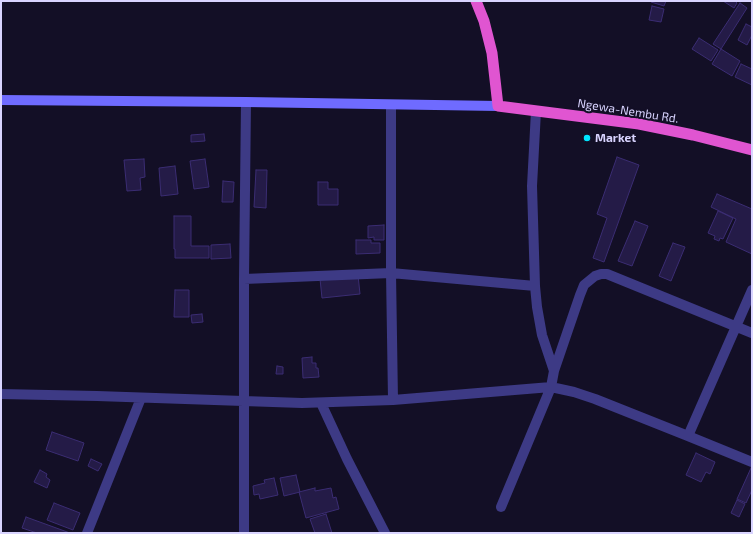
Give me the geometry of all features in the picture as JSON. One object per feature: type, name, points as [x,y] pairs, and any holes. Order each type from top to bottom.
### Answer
[{"type":"highway","points":[[476,1],[484,21],[492,53],[498,106]]},
{"type":"highway","name":"Ngewa-Nembu Rd.","points":[[498,106],[639,124],[694,135],[752,150]]},
{"type":"main road","points":[[1,100],[498,106]]},
{"type":"street","points":[[244,533],[246,102]]},
{"type":"street","points":[[391,105],[393,400]]},
{"type":"street","points":[[536,111],[532,186],[535,286],[542,335],[554,372]]},
{"type":"street","points":[[244,279],[391,273],[535,286]]},
{"type":"street","points":[[501,507],[552,387],[554,372],[584,285],[594,276],[607,274],[752,333]]},
{"type":"street","points":[[688,436],[752,290]]},
{"type":"street","points":[[1,394],[302,403],[393,400],[552,387],[595,399],[752,462]]},
{"type":"street","points":[[87,533],[141,398]]},
{"type":"street","points":[[321,402],[347,459],[385,533]]},
{"type":"building","points":[[651,1],[666,1],[664,6]]},
{"type":"building","points":[[723,1],[735,1],[737,3],[734,8]]},
{"type":"building","points":[[740,3],[747,8],[721,49],[713,44]]},
{"type":"building","points":[[652,6],[664,9],[661,22],[649,20]]},
{"type":"building","points":[[746,24],[752,27],[752,35],[747,45],[738,40]]},
{"type":"building","points":[[699,38],[718,50],[711,61],[692,49]]},
{"type":"building","points":[[721,49],[740,61],[732,76],[712,64]]},
{"type":"building","points":[[741,64],[752,69],[752,85],[735,77]]},
{"type":"building","points":[[204,134],[205,141],[191,142],[191,135]]},
{"type":"building","points":[[617,157],[639,165],[604,262],[593,258],[607,218],[597,214]]},
{"type":"building","points":[[144,159],[145,177],[140,178],[141,190],[127,191],[124,160]]},
{"type":"building","points":[[205,159],[209,187],[194,189],[190,161]]},
{"type":"building","points":[[175,166],[178,194],[161,196],[159,168]]},
{"type":"building","points":[[256,170],[267,170],[266,208],[254,207]]},
{"type":"building","points":[[223,181],[234,182],[233,202],[222,202]]},
{"type":"building","points":[[318,182],[328,182],[328,189],[338,189],[338,205],[318,205]]},
{"type":"building","points":[[717,194],[752,209],[752,254],[726,242],[736,219],[711,207]]},
{"type":"building","points":[[718,211],[733,218],[723,239],[720,238],[719,241],[714,239],[715,236],[708,233]]},
{"type":"building","points":[[174,216],[191,216],[191,246],[209,246],[209,258],[175,258]]},
{"type":"building","points":[[635,221],[648,226],[632,266],[618,261]]},
{"type":"building","points":[[384,225],[384,240],[374,240],[374,237],[368,238],[368,226]]},
{"type":"building","points":[[356,240],[371,240],[371,243],[380,243],[380,253],[356,254]]},
{"type":"building","points":[[673,243],[685,247],[671,281],[659,276]]},
{"type":"building","points":[[230,244],[231,258],[211,259],[211,245]]},
{"type":"building","points":[[358,275],[360,294],[322,298],[320,279]]},
{"type":"building","points":[[175,290],[189,290],[189,317],[174,317]]},
{"type":"building","points":[[202,314],[203,322],[192,323],[191,315]]},
{"type":"building","points":[[312,357],[312,363],[316,363],[316,368],[318,368],[319,377],[303,378],[302,358]]},
{"type":"building","points":[[277,366],[283,367],[283,374],[276,374]]},
{"type":"building","points":[[52,432],[84,443],[78,461],[46,450]]},
{"type":"building","points":[[696,453],[715,462],[710,474],[706,472],[701,482],[686,475]]},
{"type":"building","points":[[91,459],[102,464],[98,471],[88,466]]},
{"type":"building","points":[[751,468],[752,490],[746,503],[737,499]]},
{"type":"building","points":[[40,470],[47,474],[46,477],[50,480],[47,488],[34,482]]},
{"type":"building","points":[[296,475],[300,492],[284,496],[280,478]]},
{"type":"building","points":[[274,478],[278,495],[260,499],[259,494],[254,495],[253,486],[265,483],[264,480]]},
{"type":"building","points":[[315,488],[315,491],[331,488],[333,498],[336,497],[339,509],[306,518],[299,492]]},
{"type":"building","points":[[737,500],[745,504],[739,517],[731,513]]},
{"type":"building","points":[[54,503],[80,513],[73,530],[47,520]]},
{"type":"building","points":[[326,514],[332,533],[315,533],[310,519]]},
{"type":"building","points":[[26,517],[70,533],[37,533],[22,528]]},
{"type":"place","name":"Market","points":[[587,138]]}]
